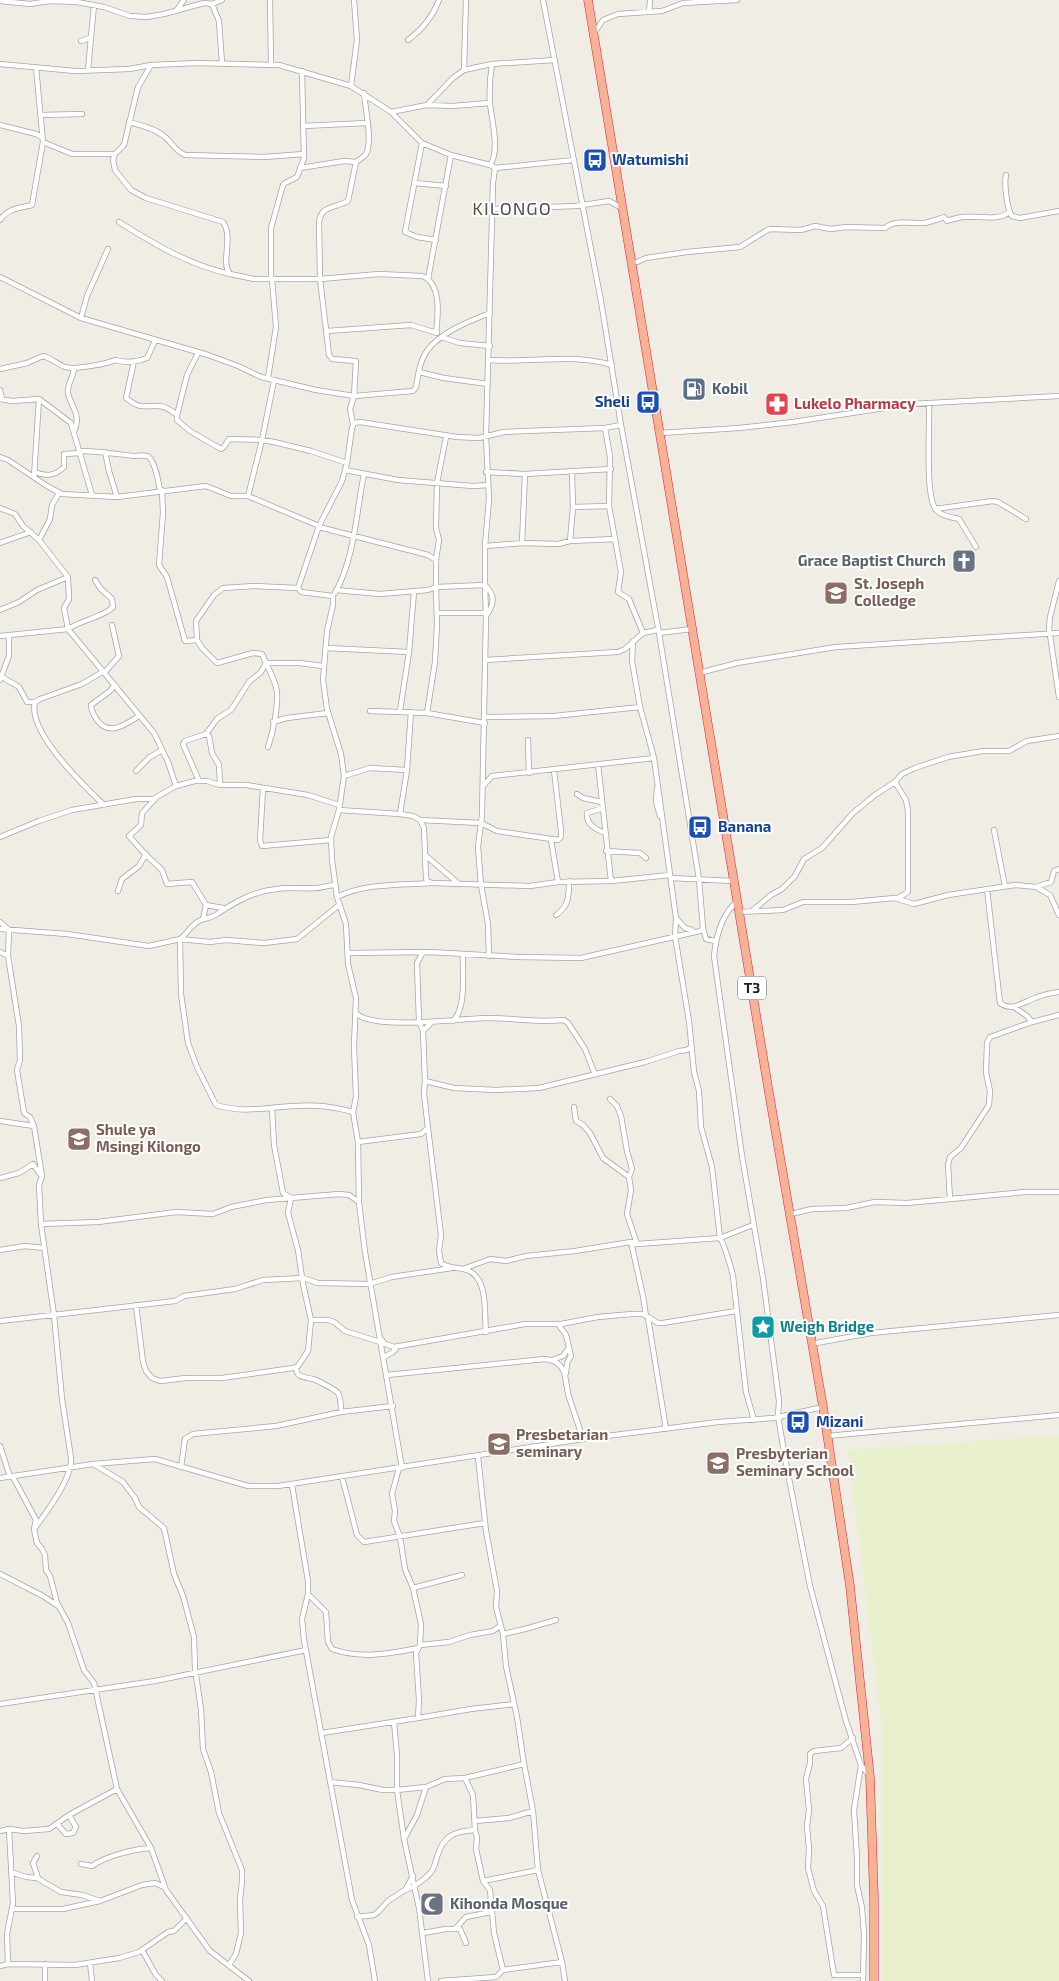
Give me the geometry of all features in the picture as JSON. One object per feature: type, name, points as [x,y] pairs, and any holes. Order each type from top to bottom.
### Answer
[{"type":"highway","name":"T3","points":[[588,0],[733,880],[791,1214],[850,1586],[870,1778],[874,1898],[874,1981]]},
{"type":"street","points":[[176,11],[184,0]]},
{"type":"street","points":[[0,1],[30,4],[64,1],[104,7],[130,16],[147,17],[204,4],[212,4],[222,0]]},
{"type":"street","points":[[270,0],[271,64]]},
{"type":"street","points":[[351,86],[357,40],[354,0]]},
{"type":"street","points":[[408,40],[425,25],[434,13],[440,0]]},
{"type":"street","points":[[464,70],[466,0]]},
{"type":"street","points":[[543,0],[612,365],[699,879],[703,928],[706,939],[715,941]]},
{"type":"street","points":[[649,12],[650,0]]},
{"type":"street","points":[[593,34],[603,20],[627,12],[664,11],[683,3],[737,0]]},
{"type":"street","points":[[212,4],[219,22],[222,63]]},
{"type":"street","points":[[88,70],[94,5]]},
{"type":"street","points":[[81,41],[90,38]]},
{"type":"street","points":[[427,105],[453,78],[464,70],[492,64],[555,60]]},
{"type":"street","points":[[0,64],[75,71],[130,69],[151,65],[271,64],[351,86],[391,112],[422,143],[451,155],[493,167],[574,160]]},
{"type":"street","points":[[488,956],[488,924],[481,885],[478,847],[481,823],[485,720],[485,546],[488,485],[486,436],[494,160],[494,131],[490,103],[492,64]]},
{"type":"street","points":[[151,65],[138,87],[124,145],[115,154],[113,160],[115,170],[131,190],[146,198],[223,222],[228,232],[227,266],[230,274]]},
{"type":"street","points":[[0,220],[10,210],[24,205],[32,205],[43,140],[36,67]]},
{"type":"street","points":[[268,378],[276,327],[272,279],[271,228],[283,186],[285,183],[296,178],[304,154],[302,71]]},
{"type":"street","points":[[300,168],[344,161],[356,162],[364,157],[368,148],[364,93]]},
{"type":"street","points":[[391,112],[427,105],[490,103]]},
{"type":"street","points":[[41,115],[82,114]]},
{"type":"street","points":[[129,122],[165,136],[177,152],[185,155],[264,156],[304,154]]},
{"type":"street","points":[[304,126],[367,123]]},
{"type":"street","points":[[0,126],[36,134],[43,140],[72,154],[115,154]]},
{"type":"street","points":[[422,143],[404,232],[417,237],[436,240]]},
{"type":"street","points":[[428,279],[451,155]]},
{"type":"street","points":[[298,588],[319,526],[335,497],[345,470],[353,424],[350,408],[354,396],[356,361],[331,358],[322,307],[320,215],[326,208],[338,206],[348,201],[356,162]]},
{"type":"street","points":[[1006,175],[1009,212],[1012,216],[1020,218],[1059,212]]},
{"type":"street","points":[[415,183],[446,186]]},
{"type":"street","points":[[492,209],[583,205],[609,201],[622,208]]},
{"type":"street","points":[[637,262],[646,258],[740,246],[768,229],[801,230],[815,226],[831,229],[846,227],[885,228],[901,222],[924,223],[944,217],[947,221],[963,217],[1004,216],[1009,212]]},
{"type":"street","points":[[119,222],[172,254],[230,274],[254,279],[320,279],[379,274],[395,276],[418,275],[428,279],[436,292],[438,303],[436,333]]},
{"type":"street","points":[[81,318],[87,296],[108,249]]},
{"type":"street","points":[[0,277],[81,318],[198,352],[274,381],[354,396],[411,392],[416,387],[426,352],[442,336],[470,320],[490,313]]},
{"type":"street","points":[[327,331],[411,326],[460,342],[490,346]]},
{"type":"street","points":[[0,369],[27,363],[43,356],[61,366],[74,370],[84,366],[109,363],[115,360],[124,363],[146,359],[155,340]]},
{"type":"street","points":[[198,352],[187,375],[176,415],[177,420],[190,431],[221,448],[224,447],[229,439],[262,440],[311,451],[347,463]]},
{"type":"street","points":[[489,360],[512,362],[544,359],[592,359],[612,365]]},
{"type":"street","points":[[134,361],[126,398],[140,406],[149,404],[165,406],[176,415]]},
{"type":"street","points":[[74,370],[68,388],[68,395],[76,413],[74,433]]},
{"type":"street","points":[[420,372],[444,378],[488,384]]},
{"type":"street","points":[[248,496],[274,381]]},
{"type":"street","points":[[0,390],[1,399],[39,399],[71,422],[92,495]]},
{"type":"street","points":[[660,433],[784,423],[930,403],[1059,396]]},
{"type":"street","points":[[34,474],[39,399]]},
{"type":"street","points":[[930,403],[930,491],[935,509],[941,514],[959,519],[976,547]]},
{"type":"street","points":[[353,424],[360,422],[446,437],[479,438],[526,431],[605,428],[621,425]]},
{"type":"street","points":[[605,428],[610,469],[609,506],[621,572],[618,592],[629,599],[643,633]]},
{"type":"street","points":[[427,713],[435,662],[437,613],[436,560],[439,540],[436,528],[438,483],[446,437]]},
{"type":"street","points":[[34,474],[53,475],[62,469],[64,454],[105,452],[149,457],[161,490],[164,513],[159,565],[169,582],[185,641],[197,640]]},
{"type":"street","points":[[105,452],[117,496]]},
{"type":"street","points":[[0,457],[34,474],[59,493],[117,496],[206,486],[231,496],[248,496],[319,526],[369,541],[428,555],[436,560]]},
{"type":"street","points":[[486,472],[525,474],[610,469]]},
{"type":"street","points":[[345,470],[398,480],[473,486],[488,485]]},
{"type":"street","points":[[570,541],[573,507],[572,472]]},
{"type":"street","points":[[364,474],[348,559],[333,596],[323,666],[325,700],[341,754],[344,776],[331,840],[335,886],[339,905],[345,918],[348,964],[355,992],[354,1046],[356,1097],[353,1112],[358,1142],[359,1203],[369,1284],[393,1406],[400,1468],[392,1494],[395,1524],[400,1537],[406,1574],[413,1588],[421,1624],[419,1646],[416,1653],[419,1700],[418,1718]]},
{"type":"street","points":[[522,544],[525,474]]},
{"type":"street","points":[[39,540],[50,519],[52,505],[59,493]]},
{"type":"street","points":[[935,509],[993,501],[998,502],[1026,519]]},
{"type":"street","points":[[573,507],[609,506]]},
{"type":"street","points":[[0,508],[14,514],[39,540],[68,577],[69,599],[64,608],[68,629],[154,733],[176,786]]},
{"type":"street","points":[[0,543],[31,532]]},
{"type":"street","points":[[485,546],[558,544],[570,541],[614,539]]},
{"type":"street","points":[[0,610],[19,602],[37,590],[68,577]]},
{"type":"street","points":[[0,636],[68,629],[79,622],[107,612],[113,606],[110,596],[101,589],[96,580]]},
{"type":"street","points":[[1059,581],[1050,617],[1050,633],[1059,697]]},
{"type":"street","points":[[336,590],[380,594],[414,592],[436,587],[485,585],[492,592],[494,600],[486,614]]},
{"type":"street","points":[[268,747],[273,731],[277,692],[262,654],[253,653],[217,663],[197,640],[196,621],[214,595],[223,588],[254,586],[298,588],[301,592],[308,594],[333,596]]},
{"type":"street","points":[[400,711],[409,652],[414,592]]},
{"type":"street","points":[[437,613],[486,614]]},
{"type":"street","points":[[9,636],[9,656],[1,679],[19,687],[27,702],[35,702],[82,684],[104,671],[119,656],[112,625]]},
{"type":"street","points":[[485,660],[618,652],[625,649],[643,633],[692,628]]},
{"type":"street","points":[[699,673],[736,663],[836,647],[1059,633]]},
{"type":"street","points":[[633,641],[632,661],[640,707],[654,758],[663,819],[676,918],[675,936],[689,1021],[690,1047],[698,1091],[702,1130],[712,1166],[720,1238],[730,1264],[746,1392],[754,1420]]},
{"type":"street","points":[[326,648],[409,652]]},
{"type":"street","points":[[266,663],[299,663],[323,666]]},
{"type":"street","points":[[199,781],[184,744],[185,741],[206,734],[217,719],[231,710],[249,682],[261,672],[266,663]]},
{"type":"street","points":[[115,685],[91,705],[91,710],[99,723],[104,727],[116,728],[139,716]]},
{"type":"street","points":[[35,702],[34,708],[42,732],[60,761],[104,804]]},
{"type":"street","points":[[370,710],[427,713],[485,720],[554,716],[640,707]]},
{"type":"street","points":[[400,814],[407,770],[411,712]]},
{"type":"street","points":[[273,722],[287,718],[328,713]]},
{"type":"street","points":[[206,734],[209,736],[212,753],[219,763],[220,785]]},
{"type":"street","points":[[752,911],[795,876],[804,859],[822,848],[853,813],[878,792],[895,782],[902,774],[948,757],[999,749],[1009,751],[1027,741],[1059,736]]},
{"type":"street","points":[[528,740],[529,773]]},
{"type":"street","points":[[136,771],[150,757],[162,750]]},
{"type":"street","points":[[482,770],[492,776],[654,758]]},
{"type":"street","points":[[598,764],[606,850],[611,881]]},
{"type":"street","points":[[344,776],[370,768],[407,770]]},
{"type":"street","points":[[203,919],[206,905],[192,882],[167,884],[162,870],[130,838],[129,834],[141,825],[143,810],[156,798],[176,786],[199,781],[220,785],[246,785],[308,795],[339,807],[413,816],[420,820],[481,823],[497,831],[552,840],[560,839],[561,831],[554,770]]},
{"type":"street","points":[[482,787],[492,776]]},
{"type":"street","points":[[739,912],[783,910],[803,902],[851,902],[898,898],[907,894],[909,890],[908,811],[906,800],[895,782]]},
{"type":"street","points":[[263,788],[260,841],[262,846],[331,840]]},
{"type":"street","points":[[577,794],[583,798],[602,802]]},
{"type":"street","points":[[1,835],[72,810],[136,799],[156,798]]},
{"type":"street","points":[[603,808],[586,815],[589,824],[605,834]]},
{"type":"street","points":[[420,820],[424,828],[426,878],[427,881],[432,883]]},
{"type":"street","points":[[994,830],[1005,886]]},
{"type":"street","points":[[552,840],[558,882]]},
{"type":"street","points":[[606,850],[640,853],[646,858]]},
{"type":"street","points":[[118,891],[122,880],[140,866],[146,854]]},
{"type":"street","points":[[424,855],[460,884]]},
{"type":"street","points":[[1036,887],[1051,882],[1054,871],[1059,869]]},
{"type":"street","points":[[337,897],[351,891],[371,888],[432,883],[530,886],[569,881],[611,881],[670,877],[733,880]]},
{"type":"street","points":[[556,915],[568,902],[569,881]]},
{"type":"street","points":[[898,898],[914,904],[938,896],[1019,885],[1036,887],[1050,894],[1059,915]]},
{"type":"street","points":[[180,939],[195,924],[215,915],[224,908],[234,905],[243,897],[272,889],[335,886],[351,891]]},
{"type":"street","points":[[987,889],[999,1001],[1005,1007],[1014,1007],[1035,998],[1059,992]]},
{"type":"street","points":[[738,901],[726,916],[715,941],[714,956],[724,1035],[763,1278],[779,1401],[778,1416],[810,1586],[852,1738],[861,1765],[870,1778]]},
{"type":"street","points":[[206,905],[224,908]]},
{"type":"street","points":[[0,930],[67,934],[149,946],[180,939],[210,942],[226,940],[264,943],[297,939],[339,905]]},
{"type":"street","points":[[676,918],[685,928],[695,931]]},
{"type":"street","points":[[0,922],[9,930]]},
{"type":"street","points":[[348,952],[423,952],[488,956],[581,958],[700,931],[703,928]]},
{"type":"street","points":[[9,930],[8,956],[19,1026],[20,1060],[17,1070],[24,1112],[30,1117],[34,1126],[42,1176],[39,1185],[41,1224],[71,1458],[70,1468],[62,1487],[34,1529]]},
{"type":"street","points":[[180,939],[180,994],[188,1042],[194,1062],[213,1102],[217,1106],[236,1110],[331,1106],[353,1112]]},
{"type":"street","points":[[0,952],[8,956]]},
{"type":"street","points":[[423,952],[417,962],[419,1021],[424,1031],[424,1094],[441,1235],[440,1258],[441,1263],[452,1268],[469,1271],[475,1276],[483,1289],[486,1332]]},
{"type":"street","points":[[454,1021],[460,1012],[463,979],[462,954]]},
{"type":"street","points":[[1014,1007],[1032,1022]]},
{"type":"street","points":[[356,1013],[364,1019],[432,1022],[486,1018],[543,1022],[564,1020],[586,1049],[596,1074]]},
{"type":"street","points":[[950,1199],[948,1165],[950,1157],[965,1142],[968,1134],[988,1105],[990,1098],[986,1072],[987,1043],[990,1037],[1032,1022],[1059,1015]]},
{"type":"street","points":[[424,1031],[432,1022]]},
{"type":"street","points":[[425,1081],[454,1088],[526,1089],[564,1083],[685,1051],[690,1047]]},
{"type":"street","points":[[685,1051],[692,1058]]},
{"type":"street","points":[[610,1100],[618,1106],[632,1169],[629,1177],[631,1190],[627,1214],[637,1244]]},
{"type":"street","points":[[574,1107],[576,1122],[583,1125],[590,1133],[603,1158],[629,1177]]},
{"type":"street","points":[[272,1108],[274,1145],[280,1181],[284,1193],[291,1198]]},
{"type":"street","points":[[0,1121],[34,1126]]},
{"type":"street","points":[[358,1142],[422,1134],[428,1128]]},
{"type":"street","points":[[422,1134],[430,1139]]},
{"type":"street","points":[[0,1178],[19,1173],[33,1164],[42,1176]]},
{"type":"street","points":[[791,1214],[812,1209],[846,1208],[875,1202],[907,1203],[1024,1192],[1059,1192]]},
{"type":"street","points":[[41,1224],[98,1222],[176,1212],[213,1214],[231,1207],[267,1200],[291,1198],[349,1195],[359,1203]]},
{"type":"street","points":[[291,1198],[288,1213],[294,1229],[311,1320],[308,1351],[296,1367],[296,1372],[300,1376],[313,1379],[337,1392],[340,1398],[341,1412]]},
{"type":"street","points":[[463,1270],[490,1259],[506,1261],[526,1256],[575,1251],[631,1242],[637,1244],[720,1238],[753,1225]]},
{"type":"street","points":[[631,1242],[647,1317],[666,1429]]},
{"type":"street","points":[[0,1250],[25,1246],[44,1248]]},
{"type":"street","points":[[0,1321],[175,1301],[184,1296],[235,1289],[263,1280],[303,1278],[318,1283],[369,1284],[392,1277],[452,1268]]},
{"type":"street","points":[[136,1305],[143,1362],[146,1371],[152,1378],[160,1380],[186,1378],[215,1379],[296,1367]]},
{"type":"street","points":[[311,1320],[328,1320],[334,1322],[345,1331],[380,1340],[388,1346],[398,1346],[525,1324],[558,1324],[598,1317],[632,1314],[647,1317],[658,1323],[671,1323],[736,1311]]},
{"type":"street","points":[[811,1344],[871,1333],[1059,1314]]},
{"type":"street","points":[[566,1335],[570,1327],[576,1322]]},
{"type":"street","points":[[558,1324],[566,1335],[571,1356],[567,1363],[566,1384]]},
{"type":"street","points":[[384,1357],[393,1352],[398,1346]]},
{"type":"street","points":[[387,1375],[531,1359],[552,1360],[563,1356],[569,1348]]},
{"type":"street","points":[[552,1360],[566,1372],[568,1394],[583,1439]]},
{"type":"street","points":[[181,1467],[185,1439],[189,1436],[276,1426],[341,1412],[393,1406]]},
{"type":"street","points":[[0,1478],[94,1464],[155,1459],[248,1486],[292,1485],[583,1439],[718,1422],[754,1420],[823,1408]]},
{"type":"street","points":[[827,1436],[1059,1415]]},
{"type":"street","points":[[0,1446],[12,1477],[36,1520],[34,1529],[37,1543],[45,1555],[46,1570],[68,1623],[84,1670],[94,1683],[117,1789],[151,1848],[164,1886],[210,1951],[249,1981]]},
{"type":"street","points":[[478,1456],[490,1558],[497,1591],[496,1607],[503,1634],[506,1666],[533,1811],[538,1870],[562,1962],[565,1981]]},
{"type":"street","points":[[94,1464],[123,1482],[139,1507],[164,1528],[174,1574],[183,1596],[194,1637],[203,1749],[212,1772],[219,1813],[242,1870],[240,1900],[241,1933],[236,1954],[229,1965]]},
{"type":"street","points":[[342,1477],[358,1538],[364,1542],[485,1522]]},
{"type":"street","points":[[292,1485],[307,1572],[308,1594],[302,1619],[306,1650],[352,1900],[369,1945],[375,1981]]},
{"type":"street","points":[[0,1574],[60,1607]]},
{"type":"street","points":[[413,1588],[462,1574]]},
{"type":"street","points":[[308,1594],[326,1612],[328,1642],[332,1649],[353,1655],[365,1656],[449,1642],[470,1635],[493,1631],[500,1626]]},
{"type":"street","points":[[503,1634],[556,1620]]},
{"type":"street","points":[[0,1704],[155,1681],[306,1650]]},
{"type":"street","points":[[322,1733],[470,1709],[514,1704]]},
{"type":"street","points":[[394,1722],[397,1755],[397,1790],[404,1839],[423,1933],[428,1981]]},
{"type":"street","points":[[852,1738],[841,1748],[814,1751],[810,1754],[810,1768],[806,1779],[809,1810],[807,1826],[809,1849],[807,1860],[814,1891],[823,1906],[834,1975],[863,1975]]},
{"type":"street","points":[[330,1782],[384,1790],[397,1790],[426,1786],[445,1779],[465,1778],[524,1764]]},
{"type":"street","points":[[861,1765],[854,1810],[857,1858],[856,1884],[862,1908],[864,1934],[863,1981]]},
{"type":"street","points":[[465,1778],[473,1795],[477,1838],[476,1849],[483,1881],[490,1890],[494,1933],[504,1970]]},
{"type":"street","points":[[404,1839],[417,1815],[426,1786]]},
{"type":"street","points":[[0,1831],[9,1829],[24,1831],[47,1829],[117,1789]]},
{"type":"street","points":[[475,1821],[509,1818],[533,1811]]},
{"type":"street","points":[[57,1824],[66,1834],[73,1833],[76,1827],[69,1815]]},
{"type":"street","points":[[8,1964],[7,1934],[12,1909],[9,1829]]},
{"type":"street","points":[[357,1917],[374,1915],[388,1901],[405,1890],[415,1887],[434,1868],[441,1845],[446,1838],[460,1831],[475,1830]]},
{"type":"street","points":[[81,1864],[92,1866],[119,1854],[151,1848]]},
{"type":"street","points":[[37,1856],[33,1863],[38,1878]]},
{"type":"street","points":[[483,1881],[538,1870]]},
{"type":"street","points":[[11,1872],[26,1877],[38,1878],[61,1892],[82,1895],[100,1901]]},
{"type":"street","points":[[405,1890],[413,1876]]},
{"type":"street","points":[[12,1909],[63,1909],[100,1901],[142,1885],[155,1883],[164,1886]]},
{"type":"street","points":[[455,1929],[466,1917],[491,1912]]},
{"type":"street","points":[[0,1966],[8,1964],[67,1965],[119,1958],[142,1950],[168,1932],[174,1931],[187,1918]]},
{"type":"street","points":[[423,1933],[461,1930],[466,1943]]},
{"type":"street","points":[[142,1950],[156,1975],[162,1981]]},
{"type":"street","points":[[441,1981],[496,1977],[504,1970],[562,1962]]},
{"type":"street","points":[[90,1963],[92,1981]]},
{"type":"street","points":[[45,1964],[45,1981]]},
{"type":"green space","points":[[1059,1435],[1059,1981],[882,1981],[882,1726],[848,1450]]},
{"type":"place","name":"Watumishi","points":[[595,160]]},
{"type":"place","name":"Kobil","points":[[694,389]]},
{"type":"place","name":"Sheli","points":[[648,402]]},
{"type":"place","name":"Lukelo Pharmacy","points":[[777,404]]},
{"type":"place","name":"Grace Baptist Church","points":[[964,561]]},
{"type":"place","name":"St. Joseph Colledge","points":[[836,593]]},
{"type":"place","name":"Banana","points":[[700,827]]},
{"type":"place","name":"Shule ya Msingi Kilongo","points":[[79,1139]]},
{"type":"place","name":"Weigh Bridge","points":[[763,1327]]},
{"type":"place","name":"Mizani","points":[[798,1422]]},
{"type":"place","name":"Presbetarian seminary","points":[[499,1444]]},
{"type":"place","name":"Presbyterian Seminary School","points":[[718,1463]]},
{"type":"place","name":"Kihonda Mosque","points":[[432,1904]]},
{"type":"district","name":"KILONGO","points":[[512,209]]}]
